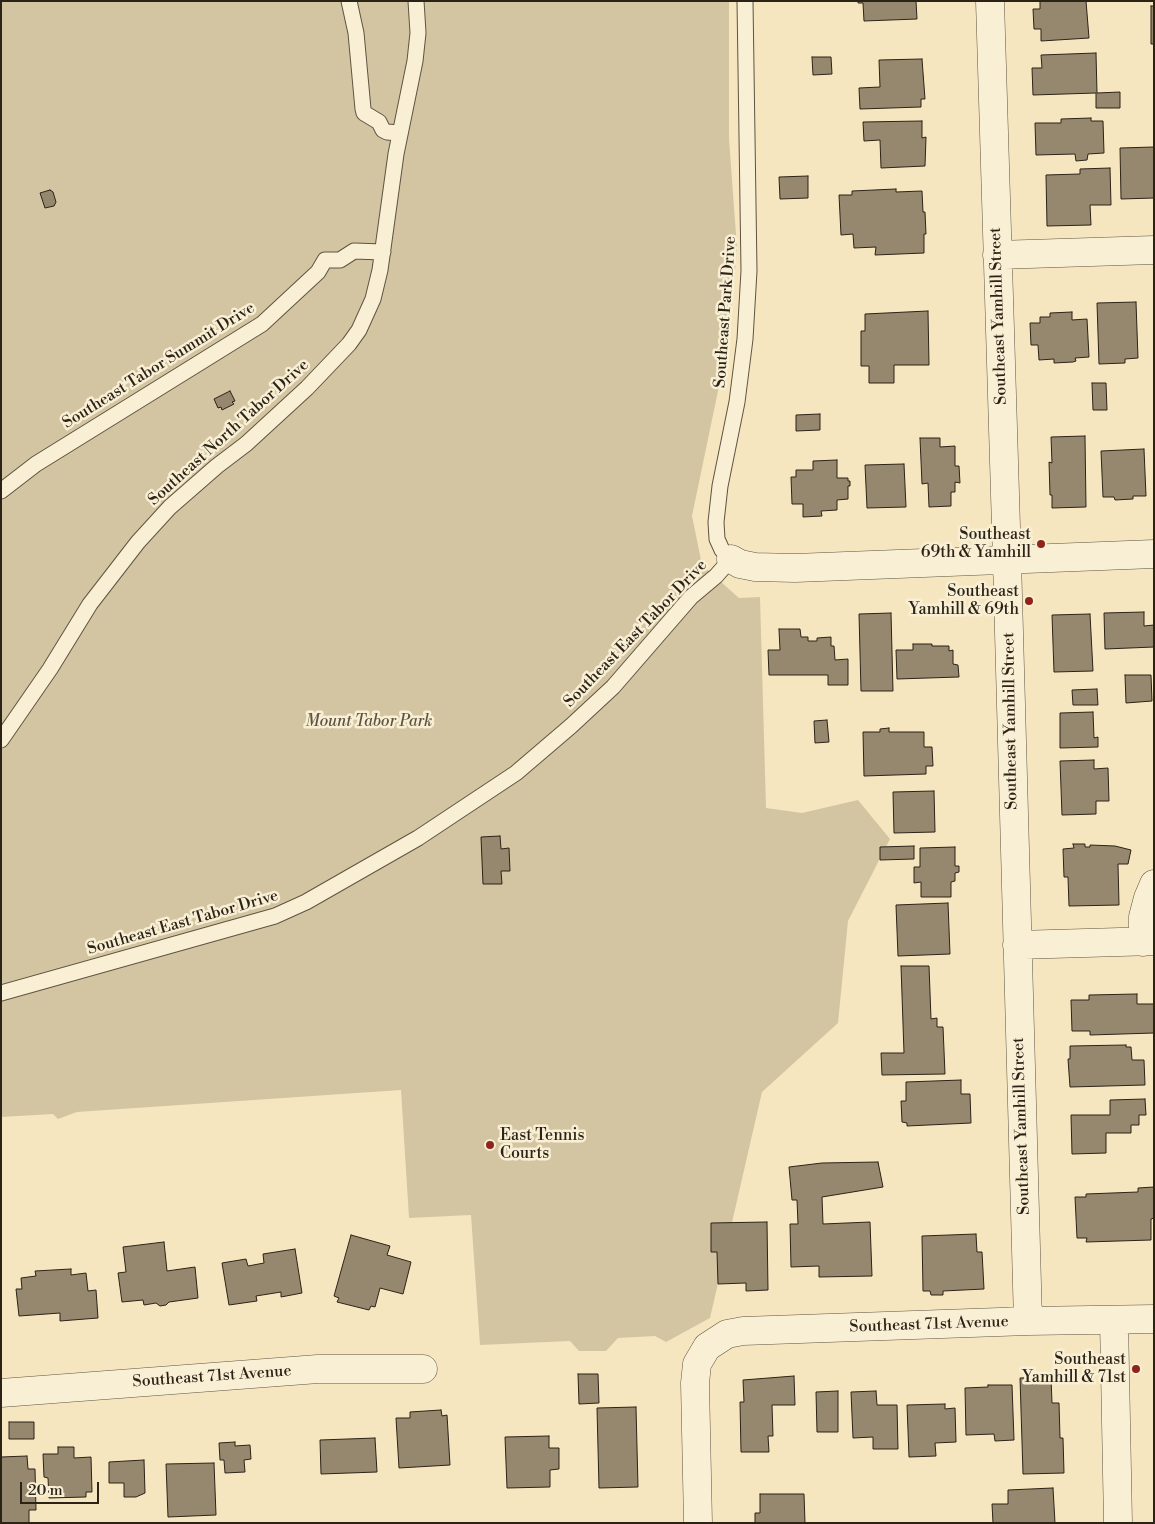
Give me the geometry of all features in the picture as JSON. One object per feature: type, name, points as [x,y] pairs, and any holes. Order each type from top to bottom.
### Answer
[{"type":"street","name":"Southeast Yamhill Street","points":[[990,1],[1028,1321]]},
{"type":"street","points":[[997,255],[1154,250]]},
{"type":"street","points":[[731,559],[740,564],[755,567],[795,568],[1154,554]]},
{"type":"street","points":[[1016,945],[1148,942],[1144,917],[1148,898],[1154,884]]},
{"type":"street","name":"Southeast 71st Avenue","points":[[698,1523],[695,1383],[697,1364],[708,1346],[727,1334],[743,1331],[1028,1321],[1154,1319]]},
{"type":"street","points":[[1114,1320],[1118,1523]]},
{"type":"street","name":"Southeast 71st Avenue","points":[[1,1393],[318,1369],[423,1369]]},
{"type":"lane","points":[[349,1],[356,33],[362,109],[379,122],[383,130],[399,133]]},
{"type":"lane","name":"Southeast North Tabor Drive","points":[[1,740],[50,669],[90,604],[138,542],[170,507],[217,466],[246,444],[307,388],[349,344],[359,330],[373,300],[383,252],[399,133],[412,83],[415,61],[418,33],[416,1]]},
{"type":"lane","name":"Southeast Park Drive","points":[[731,559],[722,550],[717,538],[716,522],[720,486],[737,402],[745,339],[749,271],[745,1]]},
{"type":"lane","name":"Southeast Tabor Summit Drive","points":[[1,491],[36,464],[262,324],[318,272],[326,260],[340,260],[354,251],[383,252]]},
{"type":"lane","name":"Southeast East Tabor Drive","points":[[1,993],[275,916],[306,902],[418,838],[516,773],[571,726],[613,687],[691,598],[716,576],[731,559]]},
{"type":"green space","name":"Mount Tabor Park","points":[[1,1],[729,1],[729,139],[737,248],[729,338],[692,516],[702,565],[739,598],[760,597],[766,808],[802,813],[858,800],[890,839],[848,921],[838,1023],[762,1092],[710,1318],[666,1342],[655,1336],[618,1338],[606,1351],[579,1351],[570,1341],[480,1345],[471,1215],[409,1218],[401,1090],[77,1112],[58,1119],[53,1114],[1,1117]]},
{"type":"building","points":[[858,1],[916,1],[917,19],[864,21],[863,3],[858,3]]},
{"type":"building","points":[[1040,1],[1086,1],[1089,38],[1041,41],[1041,29],[1034,29],[1033,9],[1040,9]]},
{"type":"building","points":[[1151,6],[1154,6],[1154,44],[1151,44]]},
{"type":"building","points":[[1096,53],[1097,93],[1120,92],[1120,108],[1096,108],[1096,93],[1033,95],[1032,68],[1042,68],[1041,55]]},
{"type":"building","points":[[812,57],[831,57],[832,74],[813,75]]},
{"type":"building","points":[[922,59],[925,99],[921,99],[921,107],[860,109],[859,88],[880,87],[879,60]]},
{"type":"building","points":[[1091,118],[1091,121],[1103,121],[1104,153],[1088,154],[1087,160],[1076,161],[1075,154],[1036,155],[1035,123],[1061,123],[1061,119]]},
{"type":"building","points":[[922,121],[922,138],[926,137],[925,166],[881,168],[880,140],[864,141],[863,122]]},
{"type":"building","points":[[1154,147],[1154,198],[1121,199],[1120,148]]},
{"type":"building","points":[[1110,168],[1111,205],[1090,205],[1091,225],[1047,226],[1046,175],[1080,174],[1080,169]]},
{"type":"building","points":[[808,176],[808,198],[780,199],[779,177]]},
{"type":"building","points":[[896,189],[896,192],[922,191],[926,234],[924,234],[924,253],[875,255],[876,247],[854,248],[853,234],[841,235],[839,195],[852,195],[852,191]]},
{"type":"building","points":[[50,190],[53,192],[56,202],[54,206],[45,208],[40,193]]},
{"type":"building","points":[[1136,302],[1138,358],[1125,359],[1125,363],[1099,364],[1097,303]]},
{"type":"building","points":[[928,311],[929,365],[894,365],[894,383],[869,383],[869,366],[861,366],[861,331],[865,331],[865,314]]},
{"type":"building","points":[[1072,312],[1072,320],[1087,319],[1089,357],[1075,358],[1076,361],[1073,362],[1054,363],[1054,359],[1039,360],[1038,345],[1031,345],[1030,323],[1040,323],[1040,317],[1050,317],[1050,313]]},
{"type":"building","points":[[1092,383],[1106,383],[1107,410],[1093,410]]},
{"type":"building","points":[[230,391],[235,401],[232,402],[234,404],[222,410],[221,407],[218,408],[214,399]]},
{"type":"building","points":[[820,414],[820,430],[796,431],[796,415]]},
{"type":"building","points":[[1085,436],[1086,507],[1052,508],[1049,462],[1052,463],[1051,437]]},
{"type":"building","points":[[920,438],[940,438],[940,447],[955,446],[955,466],[959,466],[960,483],[955,482],[955,492],[951,492],[951,506],[929,507],[928,483],[922,484]]},
{"type":"building","points":[[1144,449],[1146,496],[1133,496],[1133,499],[1115,500],[1114,497],[1103,497],[1101,451]]},
{"type":"building","points":[[837,460],[837,478],[848,478],[848,481],[850,481],[848,499],[837,500],[837,510],[821,511],[822,516],[803,517],[803,504],[792,504],[791,477],[796,477],[796,470],[813,470],[813,461]]},
{"type":"building","points":[[904,464],[906,507],[867,508],[865,465]]},
{"type":"building","points":[[1144,612],[1144,626],[1154,625],[1154,647],[1105,649],[1104,613]]},
{"type":"building","points":[[891,613],[893,691],[861,691],[859,614]]},
{"type":"building","points":[[1090,614],[1093,671],[1054,672],[1052,615]]},
{"type":"building","points":[[779,629],[800,629],[801,637],[808,637],[808,641],[817,641],[817,638],[831,637],[831,646],[834,646],[835,660],[848,659],[848,685],[828,685],[828,675],[769,675],[768,650],[780,650]]},
{"type":"building","points":[[913,644],[949,646],[949,651],[953,650],[953,664],[958,665],[959,677],[897,679],[896,650],[913,650]]},
{"type":"building","points":[[1125,675],[1151,675],[1152,701],[1126,703]]},
{"type":"building","points":[[1097,689],[1098,705],[1073,705],[1072,690]]},
{"type":"building","points":[[1093,712],[1094,738],[1098,737],[1098,747],[1060,748],[1060,713]]},
{"type":"building","points":[[827,720],[829,742],[815,743],[814,721]]},
{"type":"building","points":[[889,728],[889,732],[924,732],[924,747],[932,747],[933,766],[926,766],[926,774],[864,776],[863,732],[880,732],[880,729]]},
{"type":"building","points":[[1094,760],[1094,769],[1108,768],[1109,801],[1096,801],[1096,814],[1062,815],[1060,761]]},
{"type":"building","points":[[934,791],[935,832],[894,833],[893,792]]},
{"type":"building","points":[[500,836],[501,849],[509,848],[510,871],[501,871],[502,884],[483,884],[481,837]]},
{"type":"building","points":[[1073,844],[1085,844],[1085,847],[1090,847],[1090,845],[1115,846],[1131,850],[1128,864],[1118,864],[1119,905],[1069,906],[1068,877],[1064,877],[1063,849],[1074,848]]},
{"type":"building","points":[[914,846],[914,859],[880,860],[880,847]]},
{"type":"building","points":[[955,847],[955,866],[959,866],[959,872],[955,873],[955,881],[951,882],[951,897],[921,897],[921,882],[914,883],[914,867],[920,867],[920,848]]},
{"type":"building","points":[[948,903],[950,954],[898,956],[896,905]]},
{"type":"building","points":[[901,966],[929,966],[931,1019],[937,1018],[937,1027],[943,1027],[945,1074],[882,1075],[881,1053],[904,1053]]},
{"type":"building","points":[[1137,994],[1137,1004],[1154,1004],[1154,1033],[1090,1035],[1090,1031],[1072,1031],[1071,1000],[1089,1000],[1089,995]]},
{"type":"building","points":[[1126,1045],[1126,1047],[1131,1047],[1132,1060],[1144,1060],[1145,1085],[1070,1087],[1068,1059],[1070,1059],[1070,1046]]},
{"type":"building","points":[[961,1080],[961,1094],[970,1094],[971,1123],[907,1126],[907,1123],[902,1122],[901,1101],[906,1101],[906,1082]]},
{"type":"building","points":[[1145,1099],[1146,1115],[1139,1115],[1139,1125],[1131,1125],[1131,1133],[1106,1133],[1106,1153],[1072,1154],[1071,1115],[1110,1115],[1110,1100]]},
{"type":"building","points":[[878,1162],[883,1187],[822,1197],[823,1224],[870,1222],[872,1276],[819,1277],[819,1266],[791,1267],[790,1224],[798,1224],[797,1200],[792,1200],[789,1167],[822,1163]]},
{"type":"building","points":[[1154,1187],[1154,1218],[1151,1219],[1151,1240],[1086,1242],[1087,1238],[1077,1238],[1075,1197],[1086,1197],[1086,1194],[1138,1192],[1138,1188]]},
{"type":"building","points":[[767,1222],[768,1290],[746,1291],[746,1283],[718,1284],[717,1252],[711,1252],[711,1223]]},
{"type":"building","points":[[976,1234],[977,1252],[982,1252],[984,1289],[943,1291],[943,1295],[931,1295],[930,1291],[923,1291],[922,1236]]},
{"type":"building","points":[[351,1235],[390,1246],[387,1255],[411,1262],[403,1294],[380,1288],[375,1307],[371,1306],[369,1310],[337,1302],[339,1298],[334,1296]]},
{"type":"building","points":[[164,1242],[167,1271],[195,1267],[198,1298],[169,1302],[166,1305],[160,1306],[156,1303],[144,1305],[143,1300],[122,1302],[118,1273],[126,1272],[123,1247]]},
{"type":"building","points":[[295,1249],[302,1293],[281,1297],[281,1292],[256,1296],[257,1301],[229,1305],[222,1263],[246,1259],[248,1266],[264,1263],[263,1254]]},
{"type":"building","points":[[71,1269],[71,1275],[86,1273],[88,1291],[96,1290],[98,1318],[60,1321],[60,1313],[19,1316],[16,1289],[22,1289],[21,1278],[36,1276],[35,1271]]},
{"type":"building","points":[[578,1374],[598,1374],[599,1403],[579,1404]]},
{"type":"building","points":[[794,1376],[795,1405],[772,1405],[773,1436],[768,1436],[769,1452],[741,1452],[740,1402],[744,1402],[743,1380]]},
{"type":"building","points":[[1051,1377],[1052,1403],[1059,1403],[1064,1473],[1023,1474],[1020,1378]]},
{"type":"building","points":[[988,1385],[1012,1385],[1014,1440],[995,1441],[994,1434],[966,1435],[965,1388],[988,1387]]},
{"type":"building","points":[[838,1391],[838,1432],[817,1432],[816,1392]]},
{"type":"building","points":[[876,1391],[877,1405],[897,1405],[898,1449],[873,1449],[873,1437],[853,1438],[851,1392]]},
{"type":"building","points":[[945,1404],[945,1409],[955,1408],[956,1442],[935,1443],[936,1456],[909,1457],[907,1405]]},
{"type":"building","points":[[636,1407],[638,1487],[599,1488],[597,1408]]},
{"type":"building","points":[[441,1410],[442,1416],[447,1415],[450,1465],[399,1468],[396,1418],[410,1418],[410,1412]]},
{"type":"building","points":[[9,1422],[34,1422],[34,1439],[9,1439]]},
{"type":"building","points":[[549,1436],[549,1448],[559,1448],[559,1469],[550,1470],[550,1487],[507,1488],[505,1437]]},
{"type":"building","points":[[375,1438],[377,1472],[321,1474],[320,1440]]},
{"type":"building","points":[[235,1442],[235,1446],[250,1445],[251,1459],[244,1460],[245,1472],[225,1473],[224,1460],[220,1460],[219,1443]]},
{"type":"building","points":[[58,1447],[74,1447],[74,1458],[91,1457],[92,1492],[86,1492],[86,1497],[49,1498],[48,1478],[44,1477],[43,1454],[58,1454]]},
{"type":"building","points":[[27,1456],[28,1469],[35,1469],[36,1510],[29,1510],[29,1523],[1,1523],[1,1457]]},
{"type":"building","points":[[144,1460],[145,1493],[136,1497],[124,1497],[124,1483],[109,1483],[109,1462]]},
{"type":"building","points":[[214,1463],[216,1515],[168,1517],[166,1464]]},
{"type":"building","points":[[1053,1488],[1055,1523],[993,1523],[992,1504],[1008,1504],[1008,1490]]},
{"type":"building","points":[[760,1494],[804,1494],[805,1523],[755,1523],[755,1513],[760,1513]]},
{"type":"place","name":"Southeast 69th & Yamhill","points":[[1041,544]]},
{"type":"place","name":"Southeast Yamhill & 69th","points":[[1029,601]]},
{"type":"place","name":"East Tennis Courts","points":[[490,1145]]},
{"type":"place","name":"Southeast Yamhill & 71st","points":[[1136,1369]]}]
